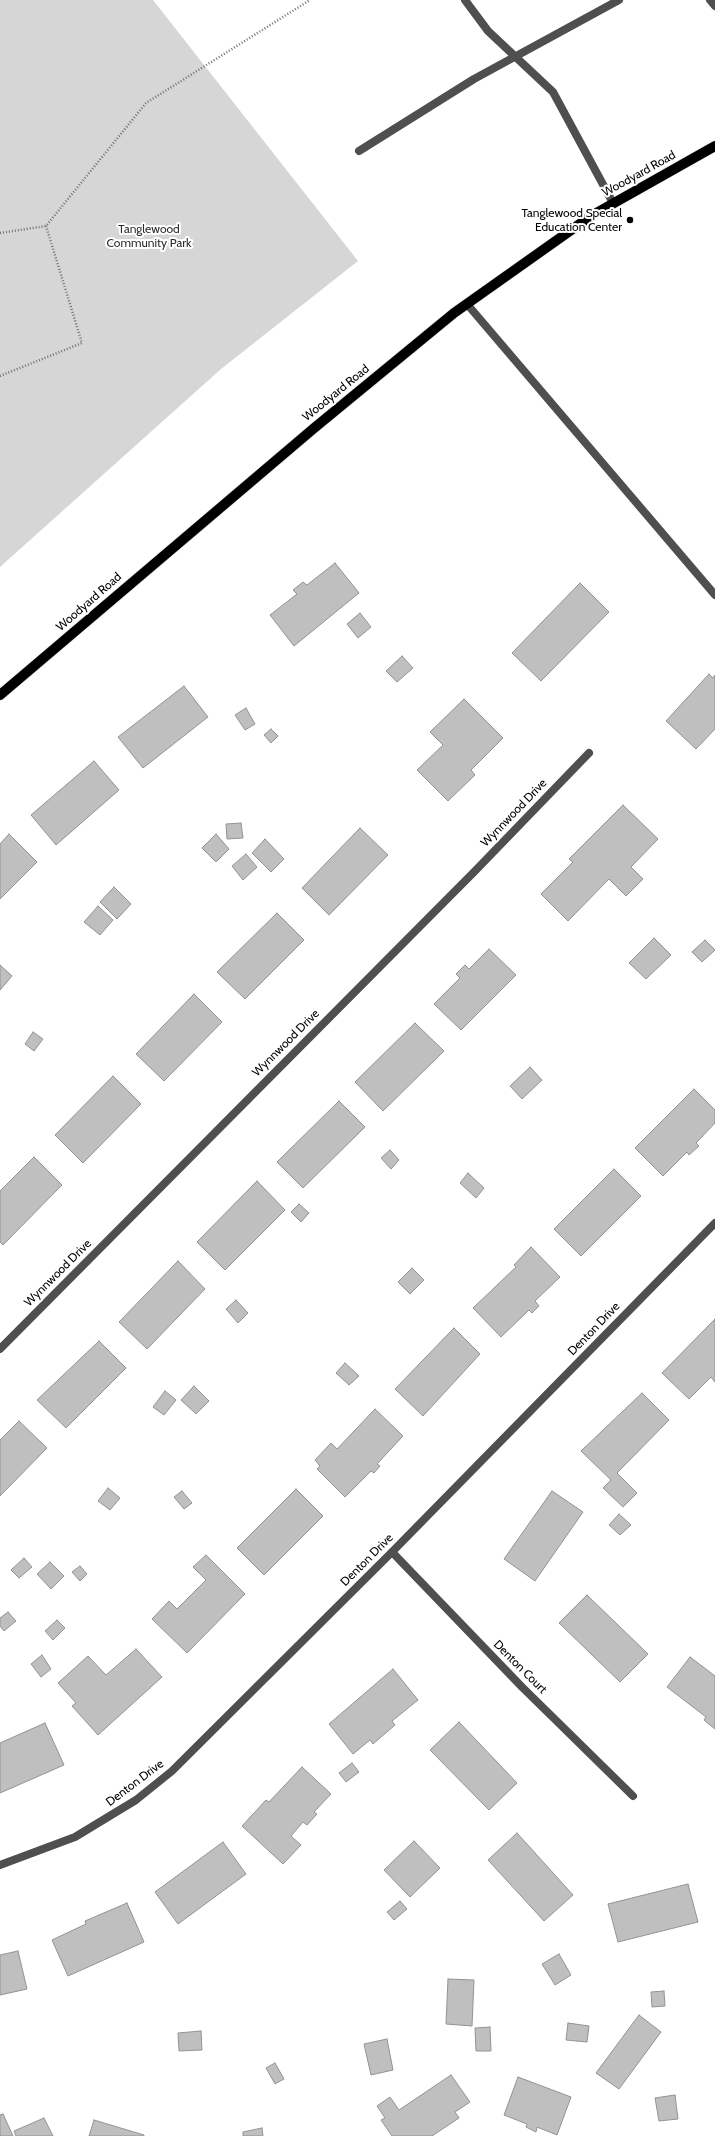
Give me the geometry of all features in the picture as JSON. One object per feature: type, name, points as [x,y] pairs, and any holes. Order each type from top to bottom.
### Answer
[{"type":"main road","name":"Woodyard Road","points":[[0,695],[313,429],[467,304],[591,216],[715,146]]},
{"type":"street","points":[[464,0],[488,31],[553,92],[613,203]]},
{"type":"street","points":[[359,151],[474,79],[619,0]]},
{"type":"street","points":[[710,0],[715,6]]},
{"type":"street","points":[[467,304],[715,595]]},
{"type":"street","name":"Wynnwood Drive","points":[[0,1349],[475,871],[589,753]]},
{"type":"street","name":"Denton Drive","points":[[0,1865],[75,1837],[136,1800],[172,1771],[392,1552],[715,1223]]},
{"type":"street","name":"Denton Court","points":[[392,1552],[522,1687],[633,1796]]},
{"type":"path","points":[[0,233],[46,226],[146,102],[310,0]]},
{"type":"path","points":[[0,376],[82,343],[46,226]]},
{"type":"green space","name":"Tanglewood Community Park","points":[[0,0],[153,0],[358,261],[221,369],[0,567]]},
{"type":"building","points":[[335,563],[359,593],[294,646],[270,615],[297,594],[293,590],[303,582],[307,585]]},
{"type":"building","points":[[580,583],[609,612],[541,681],[512,653]]},
{"type":"building","points":[[360,613],[371,627],[358,638],[347,624]]},
{"type":"building","points":[[402,656],[413,668],[397,682],[386,671]]},
{"type":"building","points":[[709,674],[713,678],[715,675],[715,729],[696,749],[666,721]]},
{"type":"building","points":[[184,686],[208,717],[143,768],[118,737]]},
{"type":"building","points":[[464,699],[503,738],[471,770],[475,775],[448,801],[417,770],[443,745],[430,732]]},
{"type":"building","points":[[246,708],[255,724],[245,730],[235,715]]},
{"type":"building","points":[[271,729],[278,736],[271,743],[264,735]]},
{"type":"building","points":[[94,761],[119,790],[56,845],[31,815]]},
{"type":"building","points":[[623,805],[658,839],[631,867],[643,879],[626,896],[609,879],[568,921],[541,894],[573,862],[569,859]]},
{"type":"building","points":[[241,823],[243,838],[227,839],[226,824]]},
{"type":"building","points":[[360,828],[388,855],[329,915],[302,888]]},
{"type":"building","points":[[9,834],[37,862],[0,899],[0,844]]},
{"type":"building","points":[[216,834],[229,849],[216,862],[202,848]]},
{"type":"building","points":[[265,839],[284,859],[271,872],[252,853]]},
{"type":"building","points":[[246,854],[257,867],[243,880],[232,866]]},
{"type":"building","points":[[114,887],[131,904],[117,919],[100,902]]},
{"type":"building","points":[[98,906],[113,920],[100,935],[84,922]]},
{"type":"building","points":[[277,913],[304,940],[245,999],[217,972]]},
{"type":"building","points":[[654,938],[671,955],[646,979],[629,963]]},
{"type":"building","points":[[705,940],[715,950],[702,962],[692,952]]},
{"type":"building","points":[[489,949],[516,975],[461,1030],[434,1004],[460,978],[456,974],[465,965],[469,969]]},
{"type":"building","points":[[0,965],[12,976],[0,990]]},
{"type":"building","points":[[194,994],[222,1022],[164,1081],[136,1054]]},
{"type":"building","points":[[415,1023],[444,1051],[383,1111],[355,1082]]},
{"type":"building","points":[[33,1032],[43,1039],[34,1051],[25,1044]]},
{"type":"building","points":[[530,1067],[542,1080],[522,1099],[510,1086]]},
{"type":"building","points":[[113,1076],[141,1104],[83,1163],[55,1135]]},
{"type":"building","points":[[694,1089],[715,1110],[715,1123],[696,1143],[699,1146],[689,1155],[687,1152],[663,1176],[635,1148]]},
{"type":"building","points":[[339,1101],[365,1127],[303,1188],[277,1162]]},
{"type":"building","points":[[390,1150],[399,1160],[391,1169],[381,1158]]},
{"type":"building","points":[[34,1157],[62,1185],[3,1245],[0,1242],[0,1191]]},
{"type":"building","points":[[614,1169],[641,1196],[581,1256],[554,1229]]},
{"type":"building","points":[[468,1173],[484,1188],[476,1198],[460,1183]]},
{"type":"building","points":[[257,1181],[285,1210],[225,1270],[197,1242]]},
{"type":"building","points":[[299,1204],[309,1213],[301,1222],[291,1212]]},
{"type":"building","points":[[531,1247],[560,1277],[535,1301],[539,1306],[532,1313],[529,1310],[501,1337],[473,1308],[516,1267],[514,1265]]},
{"type":"building","points":[[178,1261],[205,1289],[147,1349],[119,1322]]},
{"type":"building","points":[[412,1268],[424,1280],[410,1294],[398,1282]]},
{"type":"building","points":[[236,1300],[248,1313],[238,1323],[226,1309]]},
{"type":"building","points":[[715,1319],[715,1382],[711,1377],[689,1399],[662,1373]]},
{"type":"building","points":[[454,1328],[480,1354],[423,1416],[395,1389]]},
{"type":"building","points":[[99,1341],[126,1368],[66,1428],[37,1400]]},
{"type":"building","points":[[345,1363],[359,1376],[349,1385],[336,1373]]},
{"type":"building","points":[[194,1386],[209,1401],[196,1414],[181,1400]]},
{"type":"building","points":[[165,1391],[176,1400],[164,1415],[153,1407]]},
{"type":"building","points":[[642,1393],[669,1420],[617,1473],[637,1493],[623,1507],[603,1488],[611,1480],[581,1451]]},
{"type":"building","points":[[375,1409],[403,1436],[377,1464],[380,1466],[374,1473],[371,1471],[345,1497],[317,1469],[320,1466],[315,1460],[331,1443],[337,1449]]},
{"type":"building","points":[[19,1421],[47,1448],[0,1496],[0,1440]]},
{"type":"building","points":[[108,1488],[120,1498],[110,1510],[98,1501]]},
{"type":"building","points":[[296,1489],[323,1516],[264,1575],[237,1548]]},
{"type":"building","points":[[182,1491],[192,1503],[184,1509],[174,1497]]},
{"type":"building","points":[[552,1491],[583,1512],[535,1581],[504,1559]]},
{"type":"building","points":[[619,1514],[631,1525],[620,1535],[609,1525]]},
{"type":"building","points":[[206,1555],[245,1594],[187,1653],[152,1619],[169,1601],[177,1609],[206,1580],[193,1567]]},
{"type":"building","points":[[24,1558],[32,1567],[19,1578],[11,1570]]},
{"type":"building","points":[[50,1562],[64,1576],[51,1589],[37,1574]]},
{"type":"building","points":[[80,1566],[87,1574],[80,1581],[72,1572]]},
{"type":"building","points":[[587,1595],[648,1654],[620,1682],[559,1623]]},
{"type":"building","points":[[8,1612],[16,1621],[4,1631],[0,1626],[0,1618]]},
{"type":"building","points":[[57,1620],[65,1628],[53,1640],[45,1631]]},
{"type":"building","points":[[136,1649],[162,1677],[98,1735],[72,1706],[76,1703],[58,1683],[88,1656],[106,1675]]},
{"type":"building","points":[[42,1655],[51,1669],[41,1677],[31,1664]]},
{"type":"building","points":[[690,1657],[715,1676],[715,1729],[704,1720],[706,1717],[667,1687]]},
{"type":"building","points":[[393,1669],[418,1700],[392,1721],[395,1725],[373,1744],[370,1740],[353,1754],[329,1724]]},
{"type":"building","points":[[459,1722],[517,1783],[489,1810],[430,1750]]},
{"type":"building","points":[[45,1723],[64,1765],[0,1793],[0,1743]]},
{"type":"building","points":[[352,1763],[359,1772],[346,1782],[339,1773]]},
{"type":"building","points":[[302,1767],[331,1794],[314,1812],[317,1814],[307,1825],[303,1822],[291,1836],[301,1845],[283,1864],[242,1826],[266,1800],[269,1802]]},
{"type":"building","points":[[517,1833],[573,1895],[544,1921],[488,1860]]},
{"type":"building","points":[[414,1841],[440,1868],[410,1897],[384,1870]]},
{"type":"building","points":[[223,1842],[246,1874],[178,1924],[155,1892]]},
{"type":"building","points":[[688,1884],[698,1922],[618,1942],[608,1904]]},
{"type":"building","points":[[400,1901],[407,1909],[394,1920],[387,1912]]},
{"type":"building","points":[[127,1903],[144,1942],[68,1976],[52,1940],[86,1924],[85,1921]]},
{"type":"building","points":[[18,1951],[27,1989],[0,1995],[0,1955]]},
{"type":"building","points":[[559,1954],[571,1975],[555,1985],[542,1964]]},
{"type":"building","points":[[448,1979],[474,1980],[472,2026],[446,2024]]},
{"type":"building","points":[[664,1991],[665,2006],[652,2007],[651,1992]]},
{"type":"building","points":[[639,2015],[661,2032],[619,2089],[596,2073]]},
{"type":"building","points":[[568,2023],[589,2026],[587,2042],[566,2040]]},
{"type":"building","points":[[490,2027],[491,2051],[476,2051],[475,2028]]},
{"type":"building","points":[[201,2031],[202,2050],[179,2051],[178,2033]]},
{"type":"building","points":[[387,2039],[393,2070],[371,2075],[364,2044]]},
{"type":"building","points":[[275,2063],[284,2079],[275,2084],[266,2068]]},
{"type":"building","points":[[451,2075],[470,2102],[455,2112],[459,2118],[432,2136],[392,2136],[381,2120],[385,2118],[377,2106],[390,2097],[399,2110]]},
{"type":"building","points":[[518,2077],[571,2097],[557,2135],[537,2127],[536,2132],[526,2127],[527,2124],[504,2115]]},
{"type":"building","points":[[675,2095],[678,2119],[659,2121],[655,2098]]},
{"type":"building","points":[[3,2114],[13,2136],[0,2136],[0,2115]]},
{"type":"building","points":[[44,2118],[53,2136],[16,2136],[14,2131]]},
{"type":"building","points":[[94,2120],[144,2135],[144,2136],[89,2136]]},
{"type":"building","points":[[262,2128],[263,2136],[243,2136],[243,2132]]},
{"type":"place","name":"Tanglewood Special Education Center","points":[[630,220]]}]
